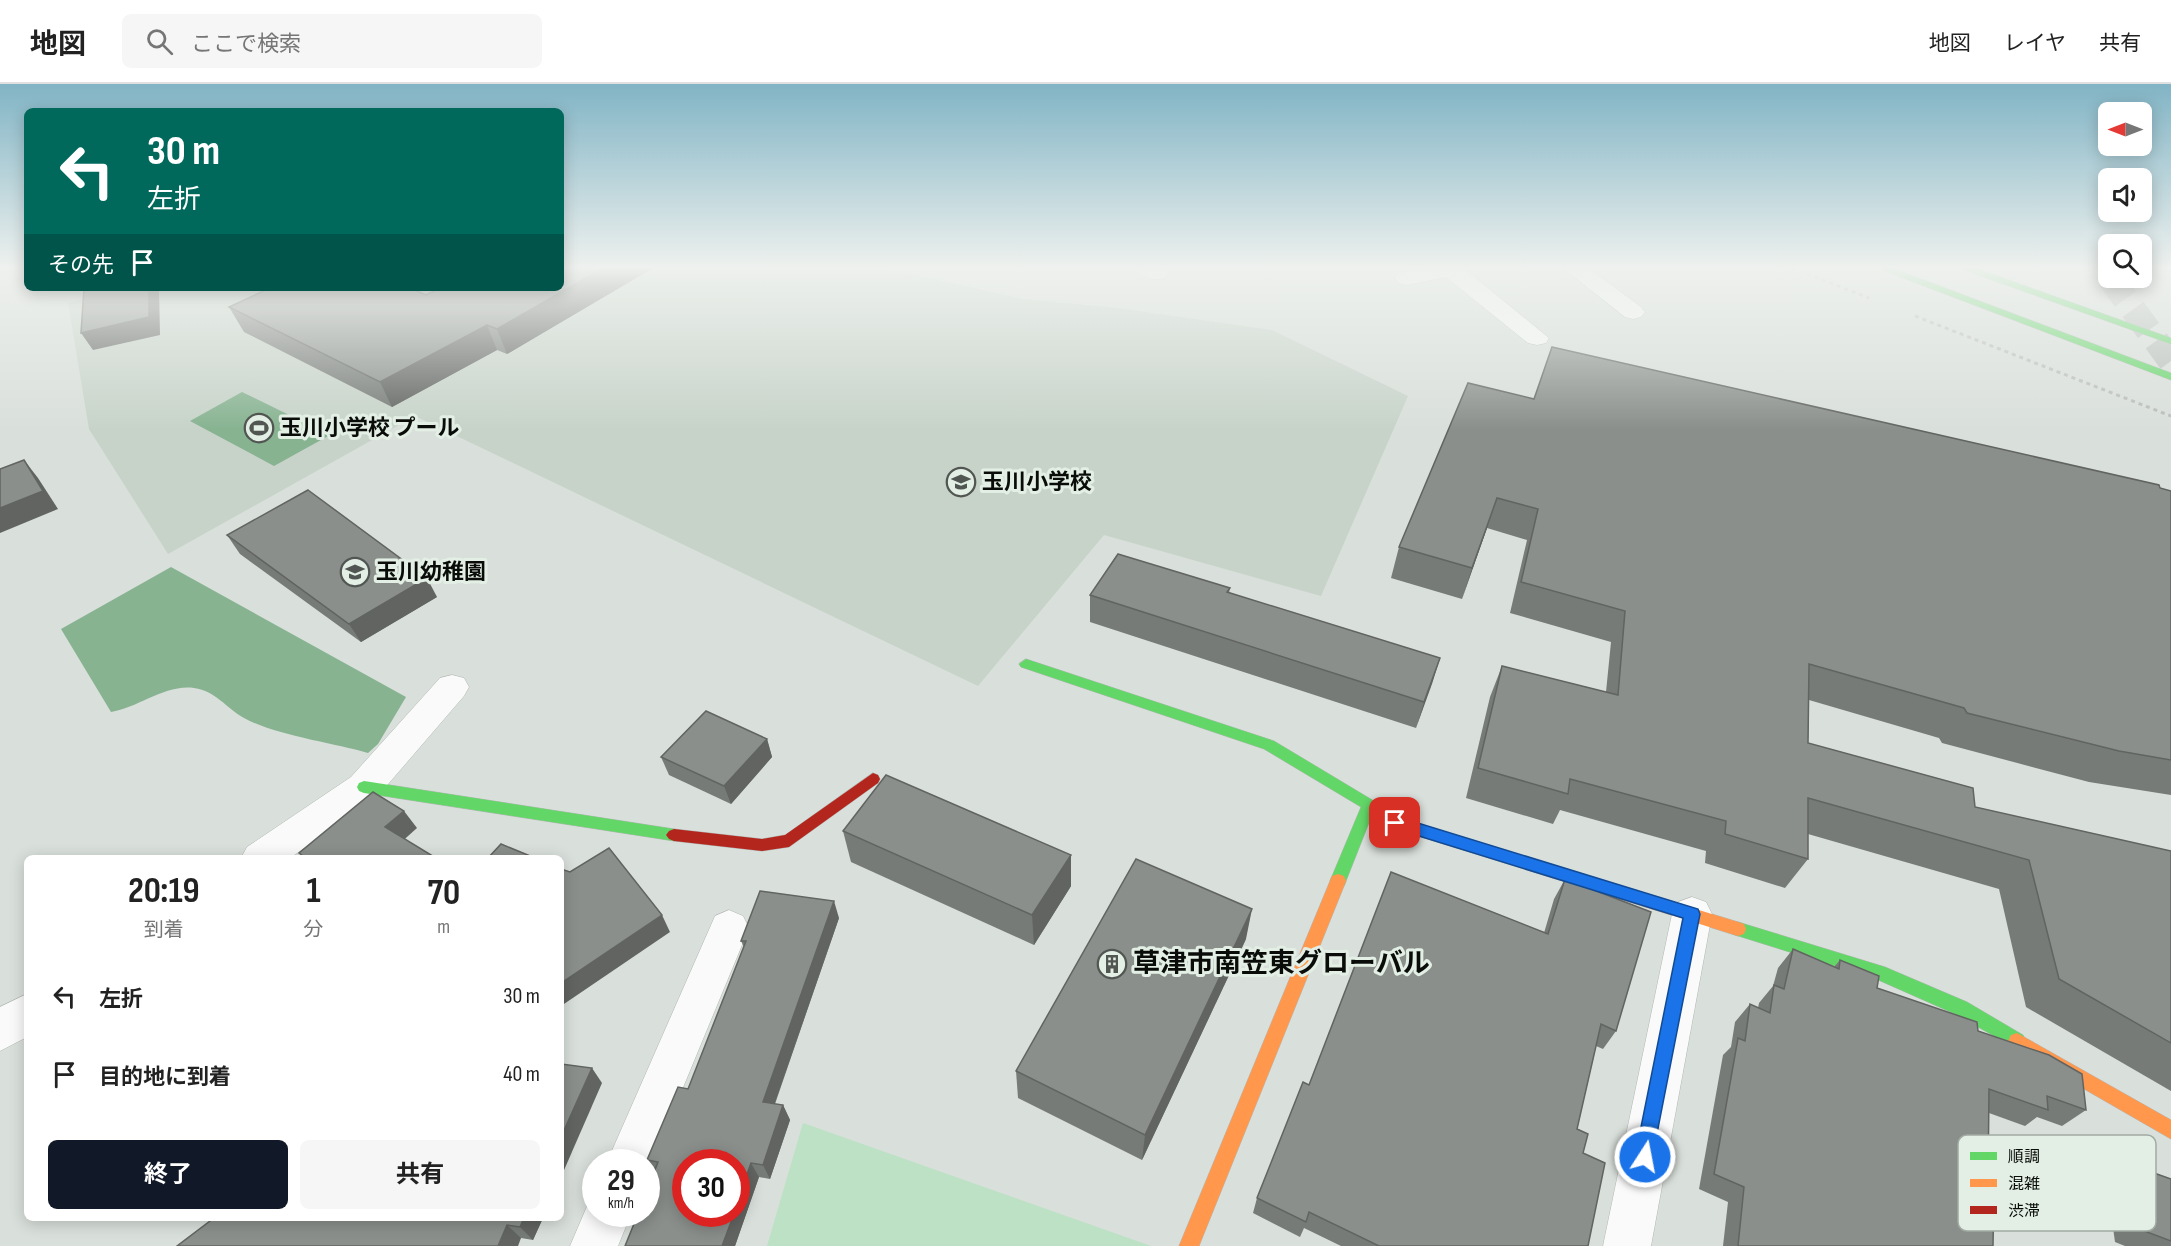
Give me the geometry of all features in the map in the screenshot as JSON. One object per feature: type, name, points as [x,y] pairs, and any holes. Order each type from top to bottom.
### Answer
[{"type":"main road","points":[[2027,322],[2171,377]]},
{"type":"main road","points":[[2060,322],[2171,363]]},
{"type":"main road","points":[[2119,322],[2171,341]]},
{"type":"main road","points":[[1026,664],[1269,745],[1369,805],[1189,1246]]},
{"type":"main road","points":[[364,788],[662,834],[762,845],[789,841],[873,779]]},
{"type":"main road","points":[[1395,823],[1879,972],[1961,1008],[2171,1130]]},
{"type":"street","points":[[1518,322],[1537,338]]},
{"type":"street","points":[[264,855],[364,788],[452,687]]},
{"type":"street","points":[[1627,1246],[1692,914]]},
{"type":"street","points":[[636,1149],[729,928]]},
{"type":"street","points":[[0,1031],[24,1015]]},
{"type":"street","points":[[594,1246],[602,1227]]},
{"type":"path","points":[[1929,322],[2171,416]]},
{"type":"shaded area","name":"玉川小学校","points":[[71,322],[1217,322],[1272,330],[1408,396],[1321,596],[1104,535],[978,686],[415,416],[168,554],[89,429]]},
{"type":"shaded area","name":"玉川小学校 プール","points":[[242,392],[330,435],[274,466],[190,421]]},
{"type":"shaded area","points":[[171,567],[406,697],[378,744],[368,753],[272,729],[244,718],[215,696],[194,688],[162,693],[111,712],[61,629]]},
{"type":"shaded area","points":[[803,1123],[1151,1246],[767,1246]]},
{"type":"building","points":[[82,322],[127,322],[81,333]]},
{"type":"building","points":[[260,322],[509,322],[497,329],[487,325],[380,382]]},
{"type":"building","points":[[1552,347],[2159,485],[2160,488],[2171,491],[2171,760],[2119,751],[1967,713],[1964,708],[1809,664],[1808,743],[1973,788],[1975,807],[2171,851],[2171,1043],[2059,979],[2029,860],[1808,798],[1808,859],[1725,834],[1726,821],[1570,779],[1568,794],[1478,768],[1502,666],[1618,695],[1625,611],[1521,582],[1538,509],[1497,498],[1472,568],[1399,547],[1468,383],[1534,399]]},
{"type":"building","points":[[24,460],[43,491],[0,508],[0,469]]},
{"type":"building","name":"玉川幼稚園","points":[[308,490],[427,578],[349,624],[227,535]]},
{"type":"building","points":[[1118,554],[1230,588],[1227,592],[1440,658],[1424,702],[1090,595]]},
{"type":"building","points":[[706,711],[767,739],[724,786],[661,757]]},
{"type":"building","points":[[886,775],[1071,855],[1032,915],[843,831]]},
{"type":"building","points":[[373,792],[404,811],[385,827],[431,855],[302,855],[299,853]]},
{"type":"building","points":[[501,844],[528,855],[491,855]]},
{"type":"building","points":[[609,848],[662,915],[564,981],[564,870],[570,872]]},
{"type":"building","points":[[1136,859],[1252,909],[1145,1135],[1016,1071]]},
{"type":"building","points":[[1391,872],[1548,934],[1565,879],[1651,912],[1616,1031],[1601,1024],[1577,1129],[1588,1134],[1583,1153],[1605,1163],[1588,1246],[1379,1246],[1309,1212],[1306,1222],[1257,1198],[1303,1082],[1309,1085]]},
{"type":"building","points":[[760,891],[834,901],[763,1102],[783,1105],[763,1165],[751,1163],[750,1166],[750,1149],[672,1149],[672,1227],[729,1227],[722,1246],[625,1246],[633,1227],[660,1227],[660,1149],[652,1149],[678,1087],[688,1089],[746,941],[741,941]]},
{"type":"building","points":[[1793,949],[1839,969],[1840,960],[1879,976],[1877,988],[1977,1022],[1978,1031],[2049,1055],[2082,1074],[2086,1110],[2047,1096],[2048,1110],[1989,1089],[1989,1135],[1958,1135],[1958,1231],[1993,1231],[1993,1246],[1738,1246],[1744,1187],[1714,1174],[1738,1038],[1745,1041],[1750,1004],[1770,1013],[1774,985],[1784,989]]},
{"type":"building","points":[[564,1064],[592,1068],[564,1130]]},
{"type":"building","points":[[2156,1174],[2171,1179],[2171,1241],[2144,1231],[2156,1231]]},
{"type":"building","points":[[210,1221],[523,1221],[520,1227],[507,1225],[498,1246],[177,1246]]},
{"type":"tunnel","points":[[2143,322],[2171,361]]},
{"type":"traffic: fast","points":[[2027,322],[2171,377]]},
{"type":"traffic: fast","points":[[2119,322],[2171,341]]},
{"type":"traffic: fast","points":[[1026,664],[1269,745],[1369,805],[1338,881]]},
{"type":"traffic: fast","points":[[364,787],[674,835]]},
{"type":"traffic: fast","points":[[1738,929],[1879,972],[1961,1008],[2017,1041]]},
{"type":"traffic: slow","points":[[1395,823],[1738,929]]},
{"type":"traffic: slow","points":[[1189,1246],[1338,881]]},
{"type":"traffic: slow","points":[[2017,1041],[2171,1130]]},
{"type":"traffic: jam","points":[[674,835],[762,845],[789,841],[873,779]]},
{"type":"place","name":"玉川小学校 プール","points":[[259,428]]},
{"type":"place","name":"玉川小学校","points":[[961,482]]},
{"type":"place","name":"玉川幼稚園","points":[[355,572]]},
{"type":"place","name":"草津市南笠東グローバル","points":[[1112,964]]},
{"type":"route","points":[[1395,823],[1692,914],[1645,1157]]}]
